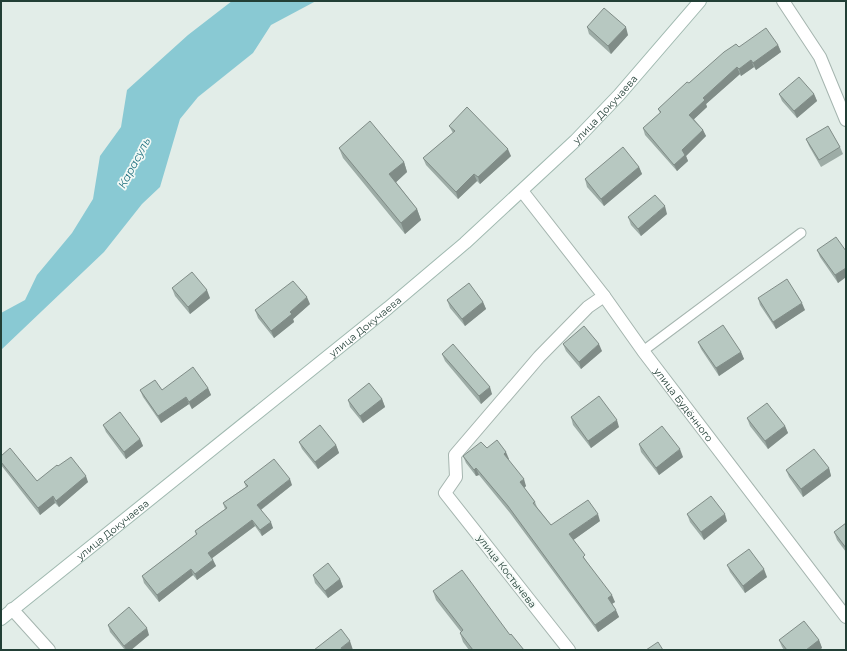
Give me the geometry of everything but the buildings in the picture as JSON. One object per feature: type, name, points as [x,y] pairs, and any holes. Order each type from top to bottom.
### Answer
[{"type":"street","name":"улица Докучаева","points":[[1,619],[388,308],[465,243],[575,141],[619,95],[700,1]]},
{"type":"street","points":[[783,1],[820,57],[846,120]]},
{"type":"street","name":"улица Будённого","points":[[522,191],[604,296],[846,617]]},
{"type":"street","name":"улица Костычева","points":[[569,650],[445,492],[456,477],[455,454],[538,357],[588,308],[604,296]]},
{"type":"street","points":[[12,609],[49,650]]},
{"type":"lane","points":[[644,351],[801,233]]},
{"type":"water","name":"Карасуль","points":[[232,1],[316,1],[271,25],[253,53],[198,97],[180,119],[160,187],[142,204],[104,252],[1,350],[1,313],[25,300],[37,275],[72,233],[93,199],[100,156],[121,127],[127,90],[188,35]]}]
